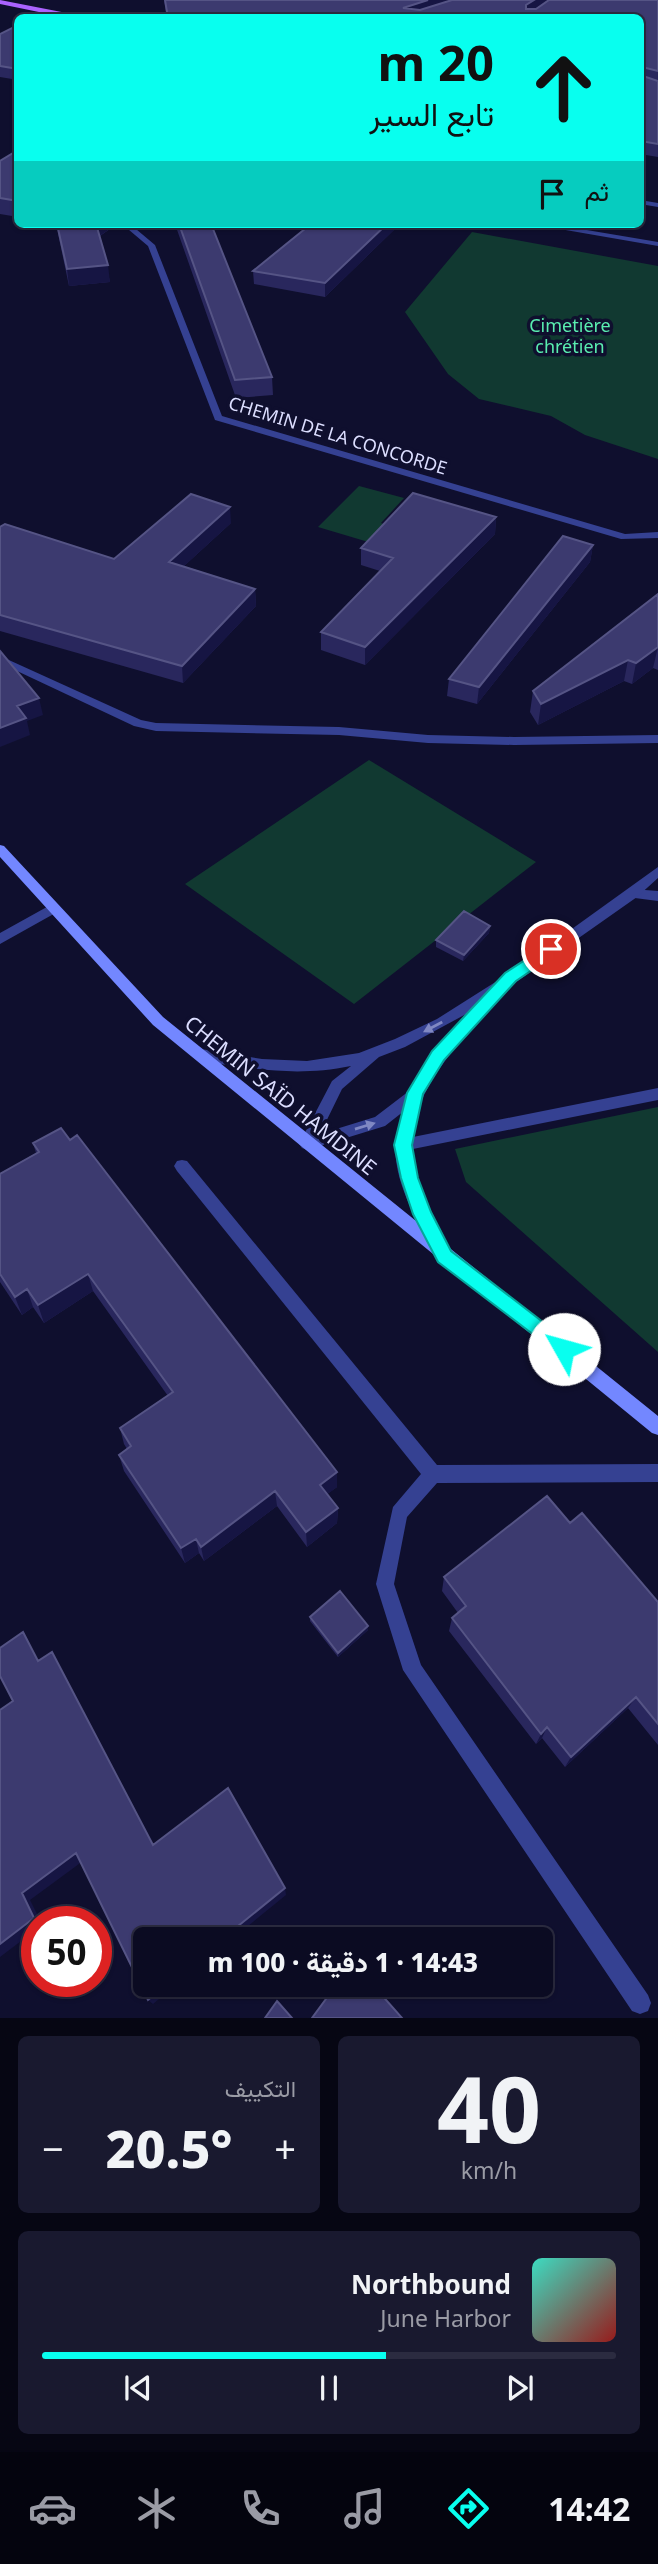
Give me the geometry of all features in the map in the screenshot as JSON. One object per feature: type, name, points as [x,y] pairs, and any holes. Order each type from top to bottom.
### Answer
[{"type":"main road","points":[[0,2],[62,14]]},
{"type":"main road","name":"CHEMIN SAÏD HAMDINE","points":[[0,849],[158,1021],[658,1427]]},
{"type":"street","name":"CHEMIN DE LA CONCORDE","points":[[131,228],[151,245],[218,418],[625,537],[658,535]]},
{"type":"street","points":[[566,228],[658,244]]},
{"type":"street","points":[[0,659],[138,723],[156,727],[339,731],[428,739],[658,739]]},
{"type":"street","points":[[201,1055],[298,1067],[326,1066],[375,1054],[436,1026],[632,894],[658,871]]},
{"type":"street","points":[[632,894],[658,896]]},
{"type":"street","points":[[0,939],[54,908]]},
{"type":"street","points":[[445,1256],[422,1214],[409,1178],[403,1145],[415,1093],[438,1055],[511,977]]},
{"type":"street","points":[[307,1144],[337,1085],[375,1054]]},
{"type":"street","points":[[307,1144],[380,1122],[415,1093]]},
{"type":"street","points":[[403,1145],[658,1094]]},
{"type":"street","points":[[182,1166],[433,1474]]},
{"type":"street","points":[[640,2003],[413,1670],[385,1584],[399,1513],[433,1474],[658,1473]]},
{"type":"green space","name":"Cimetière chrétien","points":[[472,232],[658,266],[658,459],[585,435],[551,416],[479,399],[448,374],[405,312]]},
{"type":"green space","points":[[359,486],[404,498],[381,523],[459,546],[442,564],[318,527]]},
{"type":"green space","points":[[369,760],[536,862],[354,1004],[185,884]]},
{"type":"green space","points":[[658,1107],[658,1352],[466,1182],[455,1149]]},
{"type":"building","points":[[165,0],[428,0],[403,8],[420,10],[452,0],[534,0],[526,5],[526,9],[536,9],[549,0],[658,0],[658,71],[644,68],[644,14],[167,14]]},
{"type":"building","points":[[14,27],[14,68],[0,66],[0,34]]},
{"type":"building","points":[[644,76],[658,81],[658,144],[644,142]]},
{"type":"building","points":[[14,152],[14,200],[0,198],[0,161]]},
{"type":"building","points":[[58,228],[97,228],[108,265],[67,269]]},
{"type":"building","points":[[180,228],[213,228],[272,377],[235,380]]},
{"type":"building","points":[[306,228],[383,228],[325,283],[253,271]]},
{"type":"building","points":[[413,493],[496,517],[365,647],[321,632],[393,558],[361,548]]},
{"type":"building","points":[[191,494],[230,507],[169,562],[255,589],[182,666],[0,615],[0,527],[5,524],[114,559]]},
{"type":"building","points":[[563,536],[593,545],[479,687],[449,679]]},
{"type":"building","points":[[658,594],[658,647],[636,663],[628,660],[541,704],[533,691]]},
{"type":"building","points":[[0,651],[39,698],[17,706],[26,718],[0,728]]},
{"type":"building","points":[[464,911],[490,926],[464,955],[436,940]]},
{"type":"building","points":[[61,1128],[70,1140],[77,1135],[337,1472],[320,1485],[338,1508],[306,1532],[275,1491],[201,1547],[196,1539],[181,1548],[119,1455],[131,1446],[120,1428],[173,1392],[88,1274],[38,1305],[27,1289],[15,1297],[0,1274],[0,1174],[39,1152],[33,1143]]},
{"type":"building","points":[[547,1496],[570,1523],[582,1513],[658,1602],[658,1724],[636,1697],[571,1757],[547,1727],[541,1734],[452,1618],[466,1606],[444,1577]]},
{"type":"building","points":[[340,1591],[368,1626],[338,1653],[310,1617]]},
{"type":"building","points":[[23,1632],[38,1661],[52,1652],[153,1845],[228,1788],[285,1888],[237,1927],[133,1927],[133,1969],[112,1926],[112,1906],[102,1906],[76,1853],[22,1893],[28,1906],[21,1906],[21,1928],[0,1944],[0,1710],[13,1701],[0,1676],[0,1648]]},
{"type":"building","points":[[327,1997],[383,1997],[402,2018],[312,2018]]},
{"type":"building","points":[[277,2001],[292,2018],[265,2018]]},
{"type":"route","points":[[551,949],[511,977],[438,1055],[415,1093],[403,1145],[409,1178],[422,1214],[445,1256],[564,1349]]}]
